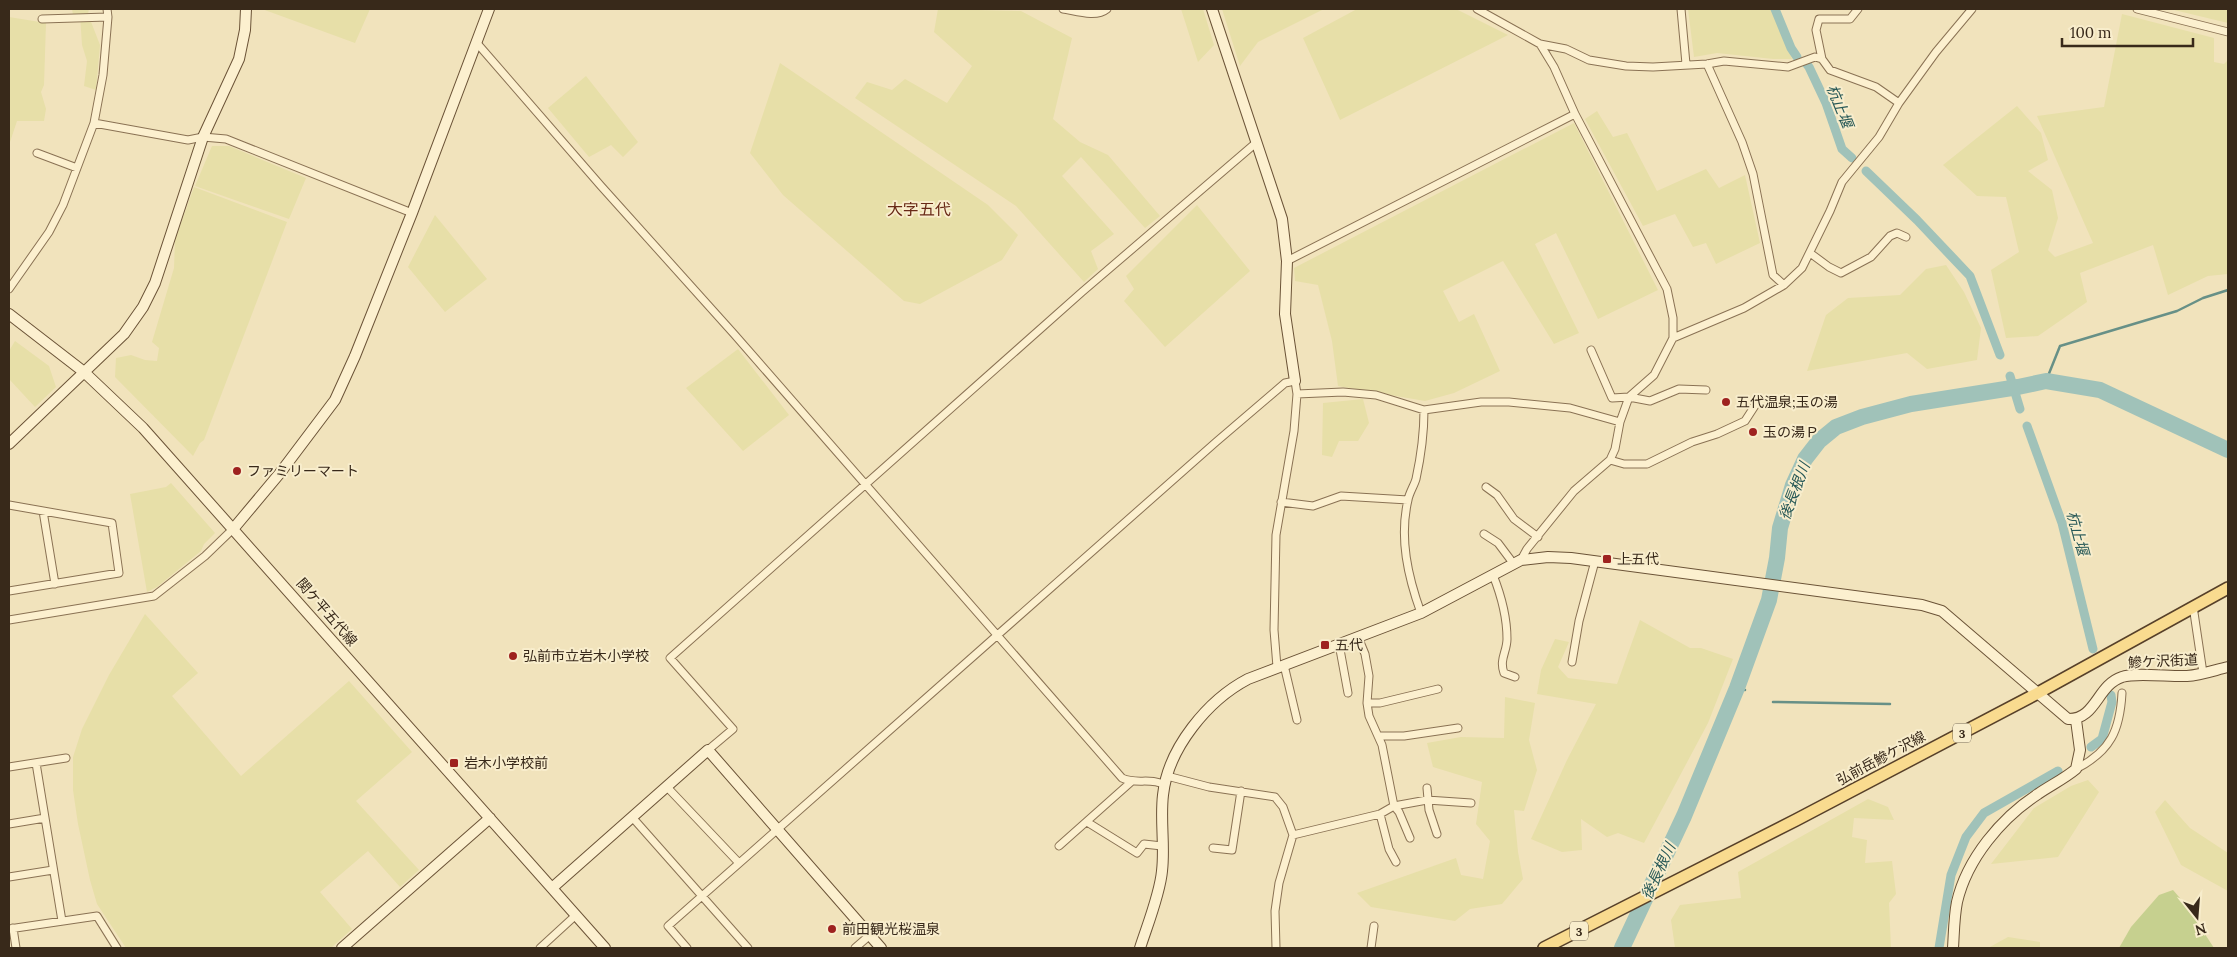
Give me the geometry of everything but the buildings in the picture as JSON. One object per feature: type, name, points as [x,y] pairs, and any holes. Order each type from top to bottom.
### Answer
[{"type":"main road","name":"弘前岳鰺ケ沢線","points":[[1544,948],[2036,694],[2228,588]]},
{"type":"street","points":[[9,444],[129,328],[155,283],[203,137],[239,59],[246,30],[246,9]]},
{"type":"street","points":[[9,620],[154,596],[205,556],[251,510],[335,400],[361,342],[490,9]]},
{"type":"street","points":[[1064,9],[1082,13],[1102,12],[1107,9]]},
{"type":"street","points":[[1212,9],[1282,219],[1287,260],[1285,314],[1297,394],[1294,431],[1276,535],[1274,630],[1280,666],[1297,720]]},
{"type":"street","points":[[1477,9],[1540,44],[1566,49],[1589,60],[1626,66],[1653,67],[1707,64],[1724,61],[1788,67],[1816,57],[1822,59]]},
{"type":"street","points":[[1680,9],[1686,64]]},
{"type":"street","points":[[1858,9],[1850,19],[1819,19],[1816,30],[1822,59],[1830,70],[1876,88],[1899,103]]},
{"type":"street","points":[[1673,338],[1744,308],[1784,285],[1802,268],[1842,182],[1879,137],[1899,103],[1936,52],[1972,9]]},
{"type":"street","points":[[2136,9],[2228,32]]},
{"type":"street","points":[[9,289],[49,232],[63,205],[94,124],[103,75],[108,13],[42,19]]},
{"type":"street","points":[[476,42],[1122,778],[1131,782],[1166,780],[1275,797],[1283,807],[1293,835],[1279,883],[1275,911],[1276,948]]},
{"type":"street","points":[[1140,948],[1162,872],[1162,810],[1166,780],[1184,742],[1202,714],[1235,686],[1280,666],[1421,612],[1517,561],[1574,490],[1610,460],[1615,449],[1620,422],[1629,397],[1654,375],[1673,338],[1673,318],[1667,290],[1575,114],[1554,67],[1540,44]]},
{"type":"street","points":[[1707,64],[1742,142],[1752,174],[1773,275],[1784,285]]},
{"type":"street","points":[[1287,260],[1575,114]]},
{"type":"street","points":[[94,124],[188,140],[203,137],[226,139],[412,213]]},
{"type":"street","points":[[552,888],[733,729],[670,658],[1082,292],[1257,142]]},
{"type":"street","points":[[37,152],[77,168]]},
{"type":"street","points":[[1810,253],[1841,273],[1871,257],[1890,236],[1897,233],[1906,236]]},
{"type":"street","name":"関ケ平五代線","points":[[9,314],[84,372],[144,428],[605,948]]},
{"type":"street","points":[[1591,350],[1612,398],[1629,397],[1650,401],[1679,390],[1706,390]]},
{"type":"street","points":[[687,948],[668,926],[1285,383],[1295,381]]},
{"type":"street","points":[[1297,394],[1343,392],[1376,394],[1424,410],[1481,402],[1510,402],[1570,408],[1620,422]]},
{"type":"street","points":[[1610,460],[1624,464],[1647,464],[1692,442],[1717,434],[1745,421],[1756,404]]},
{"type":"street","points":[[1421,612],[1408,568],[1404,535],[1408,500],[1415,480],[1424,434],[1424,410]]},
{"type":"street","points":[[1486,487],[1497,495],[1514,520],[1538,537]]},
{"type":"street","points":[[1281,502],[1314,506],[1341,496],[1408,500]]},
{"type":"street","points":[[9,504],[112,523],[119,573],[9,591]]},
{"type":"street","points":[[43,511],[54,584]]},
{"type":"street","points":[[1484,534],[1498,543],[1517,561]]},
{"type":"street","points":[[1517,561],[1548,557],[1595,561],[1922,605],[1942,611],[2006,664],[2036,694],[2068,719],[2076,720],[2080,750],[2076,769]]},
{"type":"street","points":[[1572,662],[1579,621],[1595,561]]},
{"type":"street","points":[[1493,575],[1500,594],[1508,641],[1502,656],[1502,667],[1504,673],[1515,677]]},
{"type":"street","points":[[2193,606],[2203,673]]},
{"type":"street","points":[[1358,637],[1365,654],[1369,676],[1367,703],[1369,716],[1382,745],[1394,806],[1399,812],[1410,838]]},
{"type":"street","points":[[1339,644],[1348,693]]},
{"type":"street","name":"鰺ケ沢街道","points":[[2076,720],[2086,715],[2104,689],[2123,676],[2188,676],[2228,667]]},
{"type":"street","points":[[1367,703],[1380,703],[1438,689]]},
{"type":"street","points":[[1953,948],[1957,904],[1963,882],[1983,848],[2002,823],[2038,794],[2090,762],[2116,733],[2120,718],[2122,693]]},
{"type":"street","points":[[1378,736],[1404,736],[1458,728]]},
{"type":"street","points":[[708,750],[881,948]]},
{"type":"street","points":[[9,767],[66,758]]},
{"type":"street","points":[[36,763],[62,921]]},
{"type":"street","points":[[1059,846],[1131,782]]},
{"type":"street","points":[[667,786],[739,863]]},
{"type":"street","points":[[1427,788],[1427,800],[1437,834]]},
{"type":"street","points":[[1213,848],[1232,850],[1241,791]]},
{"type":"street","points":[[1293,835],[1380,814],[1394,806],[1427,800],[1471,803]]},
{"type":"street","points":[[1380,814],[1389,850],[1396,862]]},
{"type":"street","points":[[632,817],[748,948]]},
{"type":"street","points":[[9,824],[45,818]]},
{"type":"street","points":[[342,948],[490,818]]},
{"type":"street","points":[[1087,822],[1137,853],[1144,844],[1162,846]]},
{"type":"street","points":[[9,877],[53,870]]},
{"type":"street","points":[[540,948],[576,915]]},
{"type":"street","points":[[16,948],[11,929],[97,916],[117,948]]},
{"type":"street","points":[[1371,948],[1374,926]]},
{"type":"street","points":[[855,948],[870,935]]},
{"type":"shaded area","points":[[72,9],[89,9],[88,14],[100,45],[96,90],[84,86],[87,61],[82,45],[80,15],[73,15]]},
{"type":"shaded area","points":[[262,9],[370,9],[355,43]]},
{"type":"shaded area","points":[[938,9],[1021,11],[1072,38],[1053,119],[1080,142],[1108,155],[1160,216],[1145,228],[1081,157],[1062,176],[1114,234],[1091,251],[1098,269],[1084,282],[1016,206],[855,98],[867,82],[892,90],[905,79],[947,103],[972,66],[934,32]]},
{"type":"shaded area","points":[[1181,9],[1203,9],[1214,45],[1198,62]]},
{"type":"shaded area","points":[[1222,9],[1324,9],[1258,42],[1240,66]]},
{"type":"shaded area","points":[[1357,9],[1456,9],[1508,35],[1340,120],[1303,38]]},
{"type":"shaded area","points":[[1688,9],[1773,9],[1792,59],[1773,59],[1717,53],[1694,57]]},
{"type":"shaded area","points":[[2170,9],[2228,9],[2228,23]]},
{"type":"shaded area","points":[[2122,14],[2214,38],[2214,62],[2224,64],[2228,60],[2228,274],[2208,276],[2168,295],[2153,245],[2080,273],[2087,302],[2038,336],[2006,338],[1991,270],[2019,252],[2006,197],[1977,196],[1943,165],[2017,106],[2041,133],[2048,160],[2028,171],[2052,190],[2058,218],[2048,250],[2055,257],[2093,243],[2037,116],[2104,107]]},
{"type":"shaded area","points":[[9,17],[46,23],[44,85],[41,92],[46,109],[44,121],[17,121],[9,145]]},
{"type":"shaded area","points":[[780,63],[988,205],[1018,235],[1002,260],[920,304],[904,301],[783,195],[750,153]]},
{"type":"shaded area","points":[[586,76],[638,142],[623,157],[611,145],[589,157],[548,108]]},
{"type":"shaded area","points":[[1597,111],[1613,137],[1627,133],[1657,191],[1706,169],[1719,188],[1745,175],[1760,243],[1716,264],[1706,243],[1693,247],[1675,214],[1643,226],[1585,119]]},
{"type":"shaded area","points":[[1574,123],[1658,290],[1598,319],[1556,233],[1535,244],[1579,333],[1554,344],[1503,261],[1443,291],[1459,322],[1474,314],[1500,371],[1454,393],[1425,401],[1338,386],[1332,341],[1318,285],[1295,281],[1294,268]]},
{"type":"shaded area","points":[[212,146],[229,146],[306,178],[289,219],[195,186]]},
{"type":"shaded area","points":[[194,187],[287,222],[204,440],[200,443],[193,456],[115,377],[116,358],[131,355],[145,360],[157,361],[159,348],[152,342],[174,268],[175,240]]},
{"type":"shaded area","points":[[1197,205],[1250,271],[1165,347],[1124,301],[1134,289],[1126,276]]},
{"type":"shaded area","points":[[435,215],[487,279],[445,312],[408,267]]},
{"type":"shaded area","points":[[1946,265],[1964,292],[1981,328],[1977,360],[1927,369],[1907,353],[1807,371],[1826,315],[1848,298],[1900,295],[1926,269]]},
{"type":"shaded area","points":[[15,341],[49,366],[56,387],[35,407],[9,379],[9,351]]},
{"type":"shaded area","points":[[738,349],[789,415],[743,451],[686,388]]},
{"type":"shaded area","points":[[1363,399],[1369,423],[1358,441],[1339,441],[1332,457],[1322,455],[1323,403]]},
{"type":"shaded area","points":[[171,483],[215,533],[204,544],[201,551],[157,587],[147,592],[130,494],[166,487]]},
{"type":"shaded area","points":[[145,614],[198,673],[172,696],[241,776],[349,681],[412,752],[356,801],[419,870],[400,887],[368,851],[320,892],[352,929],[331,948],[126,948],[97,904],[78,824],[73,790],[73,757],[82,729],[109,675]]},
{"type":"shaded area","points":[[1640,620],[1690,648],[1701,648],[1733,659],[1708,723],[1644,843],[1618,833],[1607,837],[1581,819],[1582,850],[1562,852],[1531,839],[1567,760],[1596,704],[1537,694],[1541,670],[1555,639],[1569,642],[1558,667],[1568,678],[1617,684]]},
{"type":"shaded area","points":[[1505,697],[1535,703],[1529,740],[1537,770],[1524,811],[1514,810],[1523,879],[1502,904],[1470,909],[1455,921],[1371,907],[1357,893],[1456,858],[1461,875],[1483,879],[1490,841],[1476,824],[1482,782],[1433,767],[1427,743],[1461,737],[1504,738]]},
{"type":"shaded area","points":[[2088,780],[2099,792],[2058,857],[1991,864],[2034,808],[2071,786]]},
{"type":"shaded area","points":[[1868,799],[1888,807],[1894,820],[1854,818],[1852,837],[1867,840],[1865,863],[1892,861],[1896,894],[1889,903],[1891,948],[1675,948],[1671,920],[1680,905],[1741,898],[1738,872]]},
{"type":"shaded area","points":[[2165,800],[2190,828],[2228,853],[2228,891],[2181,865],[2155,812]]},
{"type":"shaded area","points":[[2008,937],[2040,942],[2040,948],[1988,948]]},
{"type":"green space","points":[[2173,890],[2186,905],[2214,948],[2119,948],[2131,927],[2159,895]]},
{"type":"waterway","name":"杭止堰","points":[[1775,9],[1791,48],[1797,57]]},
{"type":"waterway","name":"杭止堰","points":[[1805,62],[1826,103],[1842,149],[1852,158]]},
{"type":"waterway","name":"杭止堰","points":[[1866,171],[1917,220],[1970,276],[2000,355]]},
{"type":"waterway","points":[[2046,381],[2060,346],[2177,311],[2203,298],[2228,290]]},
{"type":"waterway","name":"杭止堰","points":[[2010,376],[2020,409]]},
{"type":"waterway","name":"後長根川","points":[[1622,948],[1684,816],[1737,688],[1769,600],[1777,558],[1780,528],[1793,485],[1805,459],[1819,441],[1836,427],[1862,417],[1911,404],[2046,381],[2100,390],[2228,450]]},
{"type":"waterway","name":"杭止堰","points":[[2027,426],[2062,523],[2093,649]]},
{"type":"waterway","points":[[1737,688],[1745,690]]},
{"type":"waterway","name":"杭止堰","points":[[2091,747],[2102,739],[2112,702],[2111,695]]},
{"type":"waterway","points":[[1773,702],[1890,704]]},
{"type":"waterway","name":"杭止堰","points":[[1939,948],[1951,875],[1966,837],[1984,813],[2058,771]]},
{"type":"place","name":"五代温泉;玉の湯","points":[[1726,402]]},
{"type":"place","name":"玉の湯Ｐ","points":[[1753,432]]},
{"type":"place","name":"ファミリーマート","points":[[237,471]]},
{"type":"place","name":"上五代","points":[[1607,559]]},
{"type":"place","name":"五代","points":[[1325,645]]},
{"type":"place","name":"弘前市立岩木小学校","points":[[513,656]]},
{"type":"place","name":"岩木小学校前","points":[[454,763]]},
{"type":"place","name":"前田観光桜温泉","points":[[832,929]]},
{"type":"district","name":"大字五代","points":[[919,209]]}]
